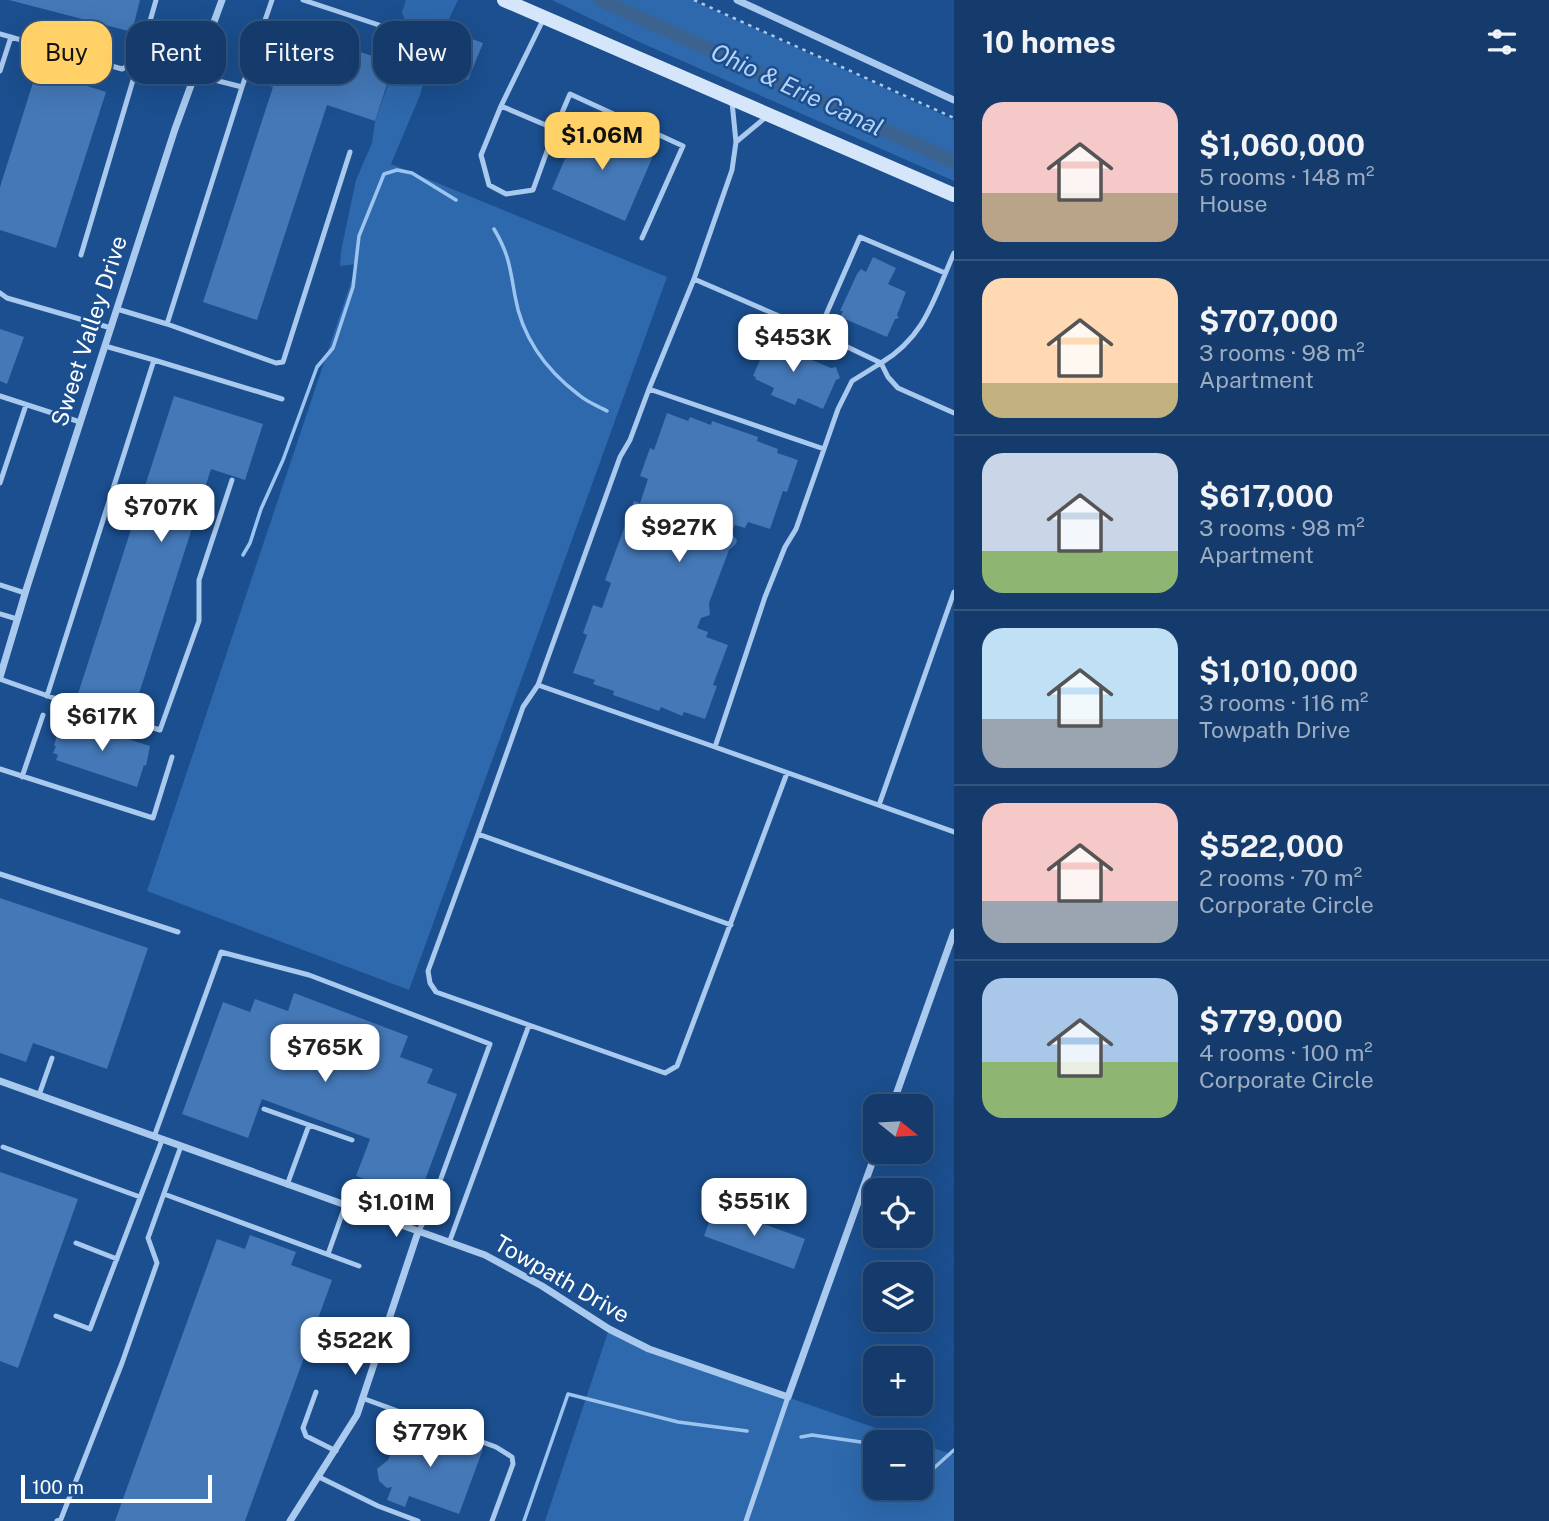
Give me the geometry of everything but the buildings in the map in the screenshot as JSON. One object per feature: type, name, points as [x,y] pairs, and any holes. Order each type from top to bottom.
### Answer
[{"type":"main road","points":[[505,0],[954,195]]},
{"type":"street","name":"Sweet Valley Drive","points":[[215,21],[222,0]]},
{"type":"street","points":[[737,0],[954,100]]},
{"type":"street","name":"Sweet Valley Drive","points":[[0,678],[80,422],[192,84]]},
{"type":"street","points":[[896,1094],[954,932]]},
{"type":"street","name":"Towpath Drive","points":[[0,1081],[485,1255],[542,1286],[609,1329],[649,1349],[788,1397]]},
{"type":"street","points":[[788,1397],[872,1164]]},
{"type":"street","points":[[290,1521],[357,1415],[418,1232]]},
{"type":"lane","points":[[150,21],[156,0]]},
{"type":"lane","points":[[167,324],[272,0]]},
{"type":"lane","points":[[303,0],[373,23]]},
{"type":"lane","points":[[545,18],[501,106],[481,155],[489,185],[506,194],[533,190],[570,94],[683,146],[642,238]]},
{"type":"lane","points":[[0,34],[122,69],[126,67]]},
{"type":"lane","points":[[0,71],[11,37]]},
{"type":"lane","points":[[226,82],[242,87]]},
{"type":"lane","points":[[81,255],[132,84]]},
{"type":"lane","points":[[732,98],[736,142],[730,178],[694,279],[630,440],[620,457],[538,685],[523,707],[428,971],[428,978],[436,992],[670,1073],[681,1061],[786,772]]},
{"type":"lane","points":[[501,106],[555,129]]},
{"type":"lane","points":[[736,142],[770,115]]},
{"type":"lane","points":[[117,309],[276,363],[283,362],[350,152]]},
{"type":"lane","points":[[818,333],[860,237],[945,273]]},
{"type":"lane","points":[[715,747],[765,597],[785,547],[796,529],[837,412],[852,381],[905,346],[917,333],[954,253]]},
{"type":"lane","points":[[694,279],[881,363],[898,388],[954,413]]},
{"type":"lane","points":[[0,293],[8,298],[111,328]]},
{"type":"lane","points":[[105,346],[282,398]]},
{"type":"lane","points":[[47,696],[154,360]]},
{"type":"lane","points":[[649,388],[824,449]]},
{"type":"lane","points":[[0,396],[80,422]]},
{"type":"lane","points":[[1,483],[26,405]]},
{"type":"lane","points":[[0,678],[47,696],[160,730],[199,621],[199,580],[232,480]]},
{"type":"lane","points":[[0,585],[25,593]]},
{"type":"lane","points":[[879,805],[954,592]]},
{"type":"lane","points":[[0,614],[17,619]]},
{"type":"lane","points":[[538,685],[954,832]]},
{"type":"lane","points":[[22,777],[43,715]]},
{"type":"lane","points":[[0,769],[153,818],[172,757]]},
{"type":"lane","points":[[478,834],[731,925]]},
{"type":"lane","points":[[0,874],[178,932]]},
{"type":"lane","points":[[55,1316],[90,1329],[140,1197],[221,952],[309,975],[490,1044],[428,1213],[418,1232]]},
{"type":"lane","points":[[449,1243],[529,1025]]},
{"type":"lane","points":[[38,1095],[52,1058]]},
{"type":"lane","points":[[264,1109],[352,1140]]},
{"type":"lane","points":[[287,1185],[309,1125]]},
{"type":"lane","points":[[57,1521],[61,1519],[117,1376],[157,1263],[148,1238],[181,1146]]},
{"type":"lane","points":[[3,1147],[140,1197]]},
{"type":"lane","points":[[164,1194],[359,1266]]},
{"type":"lane","points":[[328,1254],[345,1206]]},
{"type":"lane","points":[[76,1243],[117,1259]]},
{"type":"lane","points":[[316,1392],[303,1428],[304,1432],[306,1436],[336,1451]]},
{"type":"lane","points":[[746,1521],[788,1397]]},
{"type":"lane","points":[[362,1398],[496,1447],[512,1457],[513,1464],[492,1521]]},
{"type":"lane","points":[[318,1477],[378,1506],[418,1521]]},
{"type":"path","points":[[694,0],[954,118]]},
{"type":"shaded area","points":[[406,0],[458,0],[448,21],[405,21],[402,12]]},
{"type":"shaded area","points":[[552,0],[692,0],[954,120],[954,181],[637,41]]},
{"type":"shaded area","points":[[388,84],[423,84],[391,164],[667,277],[409,990],[147,891],[357,264],[340,266],[341,251],[356,180],[372,143],[375,121]]},
{"type":"shaded area","points":[[609,1329],[649,1349],[882,1430],[863,1430],[863,1500],[933,1500],[933,1448],[954,1455],[954,1521],[545,1521]]},
{"type":"waterway","name":"Ohio & Erie Canal","points":[[601,0],[954,162]]},
{"type":"waterway","points":[[243,555],[283,460],[317,367],[333,348],[353,287],[359,236],[384,174],[397,170],[412,173],[456,200]]},
{"type":"waterway","points":[[494,229],[508,261],[518,311],[537,352],[567,385],[585,400],[607,411]]},
{"type":"waterway","points":[[524,1521],[568,1394],[678,1422],[747,1431]]},
{"type":"waterway","points":[[801,1437],[812,1435],[863,1442]]},
{"type":"waterway","points":[[933,1468],[954,1450]]}]
